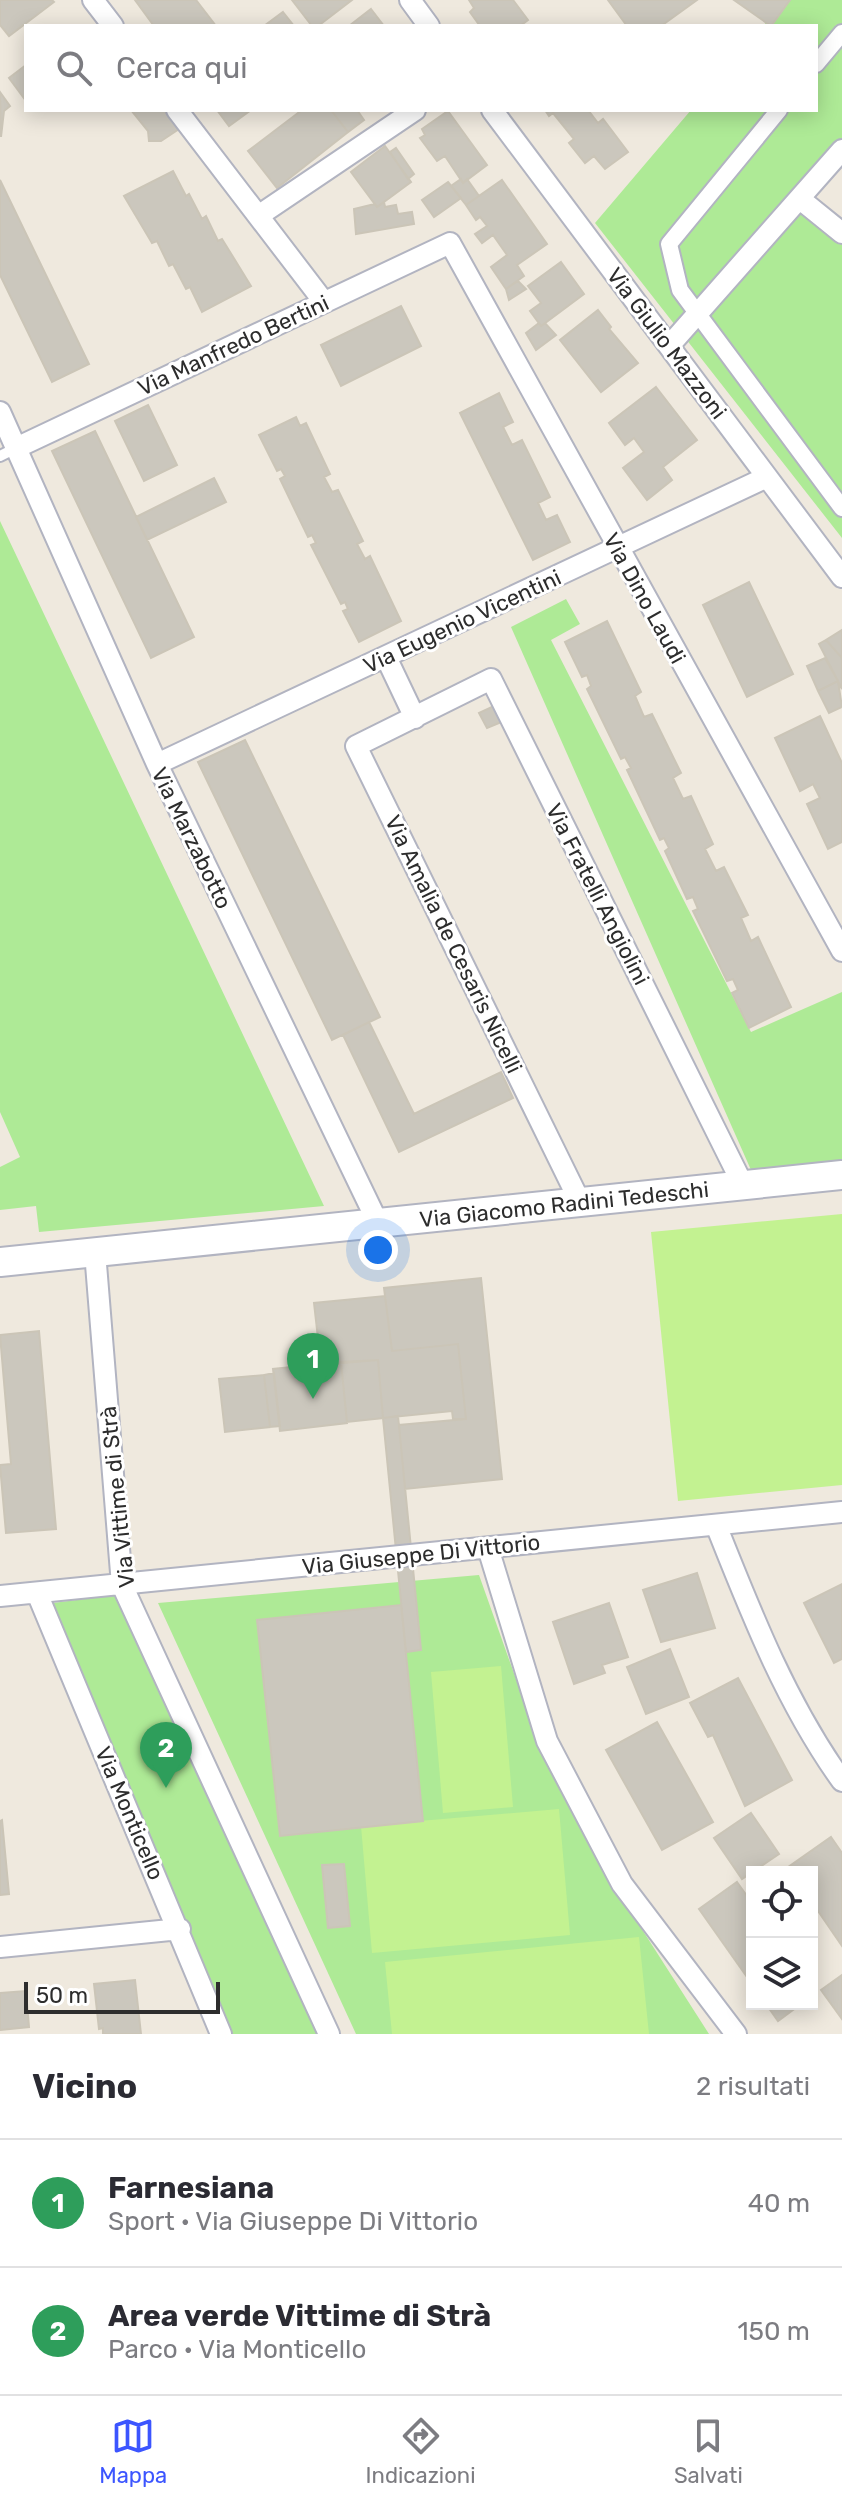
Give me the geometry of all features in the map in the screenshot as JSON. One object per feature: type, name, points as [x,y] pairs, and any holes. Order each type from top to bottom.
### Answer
[{"type":"main road","name":"Via Giacomo Radini Tedeschi","points":[[0,1262],[842,1175]]},
{"type":"street","points":[[93,0],[111,24]]},
{"type":"street","points":[[410,0],[428,24]]},
{"type":"street","points":[[818,62],[842,33]]},
{"type":"street","points":[[179,112],[324,302]]},
{"type":"street","points":[[258,216],[412,112]]},
{"type":"street","name":"Via Giulio Mazzoni","points":[[494,112],[842,577]]},
{"type":"street","points":[[777,112],[669,244],[680,290],[842,508]]},
{"type":"street","points":[[669,346],[842,150]]},
{"type":"street","points":[[800,199],[842,233]]},
{"type":"street","name":"Via Manfredo Bertini","points":[[8,452],[450,243]]},
{"type":"street","name":"Via Dino Laudi","points":[[450,243],[842,951]]},
{"type":"street","name":"Via Marzabotto","points":[[0,412],[8,452],[378,1223]]},
{"type":"street","name":"Via Eugenio Vicentini","points":[[157,764],[767,477]]},
{"type":"street","points":[[386,657],[415,718]]},
{"type":"street","name":"Via Fratelli Angiolini","points":[[415,718],[491,679],[743,1185]]},
{"type":"street","name":"Via Amalia de Cesaris Nicelli","points":[[415,718],[356,746],[580,1202]]},
{"type":"street","name":"Via Vittime di Strà","points":[[95,1252],[122,1585],[329,2034]]},
{"type":"street","name":"Via Giuseppe Di Vittorio","points":[[0,1596],[842,1512]]},
{"type":"street","points":[[716,1525],[765,1647],[842,1781]]},
{"type":"street","points":[[488,1548],[547,1741],[622,1884],[736,2034]]},
{"type":"street","name":"Via Monticello","points":[[37,1593],[180,1929],[221,2034]]},
{"type":"street","points":[[0,1947],[180,1929]]},
{"type":"green space","points":[[785,0],[842,0],[842,139],[801,198],[842,233],[842,538],[595,223],[689,112],[818,112],[818,24],[765,24]]},
{"type":"green space","points":[[0,521],[324,1206],[39,1232],[36,1206],[0,1210],[0,1167],[20,1157],[0,1112]]},
{"type":"green space","points":[[566,599],[580,624],[551,640],[751,1032],[842,992],[842,1160],[751,1170],[511,627]]},
{"type":"green space","points":[[842,1214],[842,1485],[678,1501],[651,1232]]},
{"type":"green space","points":[[479,1575],[538,1741],[611,1881],[709,2034],[356,2034],[158,1603]]},
{"type":"green space","points":[[115,1595],[317,2034],[226,2034],[53,1603]]},
{"type":"green space","points":[[501,1666],[513,1807],[443,1813],[431,1672]]},
{"type":"green space","points":[[559,1809],[570,1935],[372,1953],[361,1826]]},
{"type":"green space","points":[[639,1937],[649,2034],[392,2034],[385,1962]]},
{"type":"building","points":[[0,0],[54,2],[9,36],[0,25]]},
{"type":"building","points":[[135,0],[196,0],[214,24],[153,24]]},
{"type":"building","points":[[292,0],[352,0],[321,24],[310,24]]},
{"type":"building","points":[[469,0],[513,0],[528,20],[523,24],[479,24],[470,12],[474,8]]},
{"type":"building","points":[[608,0],[697,0],[664,24],[626,24]]},
{"type":"building","points":[[734,0],[790,0],[772,24]]},
{"type":"building","points":[[371,9],[382,24],[352,24]]},
{"type":"building","points":[[283,12],[292,24],[267,24]]},
{"type":"building","points":[[24,67],[24,98],[9,78]]},
{"type":"building","points":[[0,92],[10,106],[4,111],[1,137]]},
{"type":"building","points":[[133,112],[166,112],[179,129],[161,141],[149,141],[148,131]]},
{"type":"building","points":[[218,112],[248,112],[229,126]]},
{"type":"building","points":[[299,112],[333,112],[348,132],[277,188],[248,151]]},
{"type":"building","points":[[333,112],[358,112],[364,120],[348,132]]},
{"type":"building","points":[[449,112],[487,165],[463,183],[445,156],[437,161],[420,138],[425,135],[422,129]]},
{"type":"building","points":[[546,112],[590,112],[598,123],[603,119],[628,152],[605,169],[594,156],[585,163],[569,143],[574,139],[553,113],[549,116]]},
{"type":"building","points":[[385,146],[411,182],[377,207],[351,172]]},
{"type":"building","points":[[396,148],[414,174],[408,179],[390,152]]},
{"type":"building","points":[[173,171],[186,196],[189,194],[202,219],[206,216],[218,241],[222,239],[251,286],[202,312],[190,287],[186,289],[173,264],[169,266],[157,241],[152,243],[124,196]]},
{"type":"building","points":[[461,179],[463,183],[467,179],[479,196],[466,205],[451,186]]},
{"type":"building","points":[[0,180],[89,364],[52,382],[0,275]]},
{"type":"building","points":[[502,180],[547,244],[517,265],[524,276],[506,289],[491,267],[507,255],[493,235],[482,243],[475,234],[487,226],[480,217],[476,220],[466,205]]},
{"type":"building","points":[[448,182],[461,198],[434,217],[422,200]]},
{"type":"building","points":[[384,202],[385,207],[396,205],[398,214],[412,212],[414,224],[356,234],[354,209],[375,204],[377,207]]},
{"type":"building","points":[[561,262],[584,294],[541,326],[530,311],[541,303],[528,286]]},
{"type":"building","points":[[518,281],[526,289],[509,300],[506,289]]},
{"type":"building","points":[[401,306],[421,346],[341,386],[321,345]]},
{"type":"building","points":[[598,310],[611,327],[609,329],[638,363],[601,392],[560,340]]},
{"type":"building","points":[[539,323],[541,326],[545,323],[556,335],[536,350],[526,333]]},
{"type":"building","points":[[656,387],[697,440],[663,467],[672,480],[647,500],[623,468],[644,452],[634,438],[625,445],[609,423]]},
{"type":"building","points":[[499,393],[513,422],[503,427],[512,445],[522,440],[550,497],[538,503],[546,520],[557,515],[570,542],[533,560],[460,413]]},
{"type":"building","points":[[148,405],[177,465],[144,481],[115,421]]},
{"type":"building","points":[[296,417],[300,426],[306,423],[330,474],[324,477],[332,492],[338,490],[363,541],[357,544],[365,559],[370,556],[401,621],[359,642],[343,611],[348,609],[345,602],[341,604],[311,545],[316,543],[312,535],[308,537],[280,479],[285,476],[281,469],[277,471],[259,435]]},
{"type":"building","points":[[95,431],[194,637],[151,658],[52,451]]},
{"type":"building","points":[[214,478],[226,502],[147,540],[136,517]]},
{"type":"building","points":[[749,582],[793,674],[747,697],[703,605]]},
{"type":"building","points":[[607,621],[641,692],[635,696],[644,717],[652,714],[681,773],[673,778],[683,799],[691,796],[713,844],[705,849],[716,871],[724,867],[748,915],[741,918],[751,941],[758,937],[791,1007],[749,1028],[732,993],[738,990],[733,979],[727,981],[693,911],[698,909],[693,897],[687,899],[665,851],[669,848],[664,838],[660,840],[627,770],[631,768],[625,757],[621,759],[587,689],[591,686],[587,675],[582,677],[565,642]]},
{"type":"building","points":[[842,630],[842,658],[826,640]]},
{"type":"building","points":[[826,640],[842,658],[842,689],[819,644]]},
{"type":"building","points":[[825,658],[838,681],[818,691],[807,666]]},
{"type":"building","points":[[838,681],[842,707],[829,713],[818,691]]},
{"type":"building","points":[[496,705],[504,721],[487,728],[479,713]]},
{"type":"building","points":[[820,716],[842,763],[842,842],[828,849],[807,804],[820,798],[813,784],[800,791],[775,738]]},
{"type":"building","points":[[245,740],[380,1017],[332,1040],[198,762]]},
{"type":"building","points":[[369,1022],[414,1114],[501,1072],[513,1098],[399,1152],[343,1035]]},
{"type":"building","points":[[481,1278],[502,1479],[405,1489],[399,1425],[466,1419],[458,1344],[392,1351],[384,1288]]},
{"type":"building","points":[[385,1296],[392,1351],[458,1344],[466,1419],[453,1419],[452,1411],[383,1418],[378,1360],[321,1365],[314,1303]]},
{"type":"building","points":[[39,1331],[56,1529],[6,1533],[0,1465],[11,1464],[0,1335]]},
{"type":"building","points":[[378,1360],[383,1418],[347,1422],[341,1362]]},
{"type":"building","points":[[341,1362],[347,1423],[280,1431],[273,1369]]},
{"type":"building","points":[[274,1373],[280,1426],[270,1427],[264,1375]]},
{"type":"building","points":[[264,1375],[270,1427],[225,1432],[219,1379]]},
{"type":"building","points":[[398,1416],[421,1650],[406,1652],[383,1418]]},
{"type":"building","points":[[697,1573],[715,1628],[661,1642],[643,1590]]},
{"type":"building","points":[[842,1584],[842,1659],[834,1663],[804,1603]]},
{"type":"building","points":[[609,1603],[628,1657],[602,1665],[605,1673],[574,1684],[553,1622]]},
{"type":"building","points":[[401,1605],[423,1821],[280,1836],[257,1620]]},
{"type":"building","points":[[670,1649],[689,1697],[646,1714],[627,1667]]},
{"type":"building","points":[[738,1678],[792,1780],[745,1806],[713,1735],[708,1737],[690,1703]]},
{"type":"building","points":[[657,1722],[713,1822],[662,1850],[606,1750]]},
{"type":"building","points":[[751,1813],[779,1854],[761,1866],[746,1866],[746,1876],[742,1879],[714,1838]]},
{"type":"building","points":[[0,1821],[9,1894],[0,1895]]},
{"type":"building","points":[[831,1837],[842,1853],[842,1946],[818,1911],[818,1866],[790,1866]]},
{"type":"building","points":[[344,1864],[350,1926],[328,1928],[322,1865]]},
{"type":"building","points":[[737,1882],[746,1895],[746,1976],[699,1909]]},
{"type":"building","points":[[842,1975],[842,2019],[821,1990]]},
{"type":"building","points":[[135,1980],[141,2034],[103,2034],[103,2028],[99,2029],[94,1984]]},
{"type":"building","points":[[26,1991],[29,2027],[0,2030],[0,1993]]},
{"type":"building","points":[[770,2010],[793,2010],[778,2021]]},
{"type":"place","name":"Farnesiana","points":[[313,1399]]},
{"type":"place","name":"Area verde Vittime di Strà","points":[[166,1788]]}]
